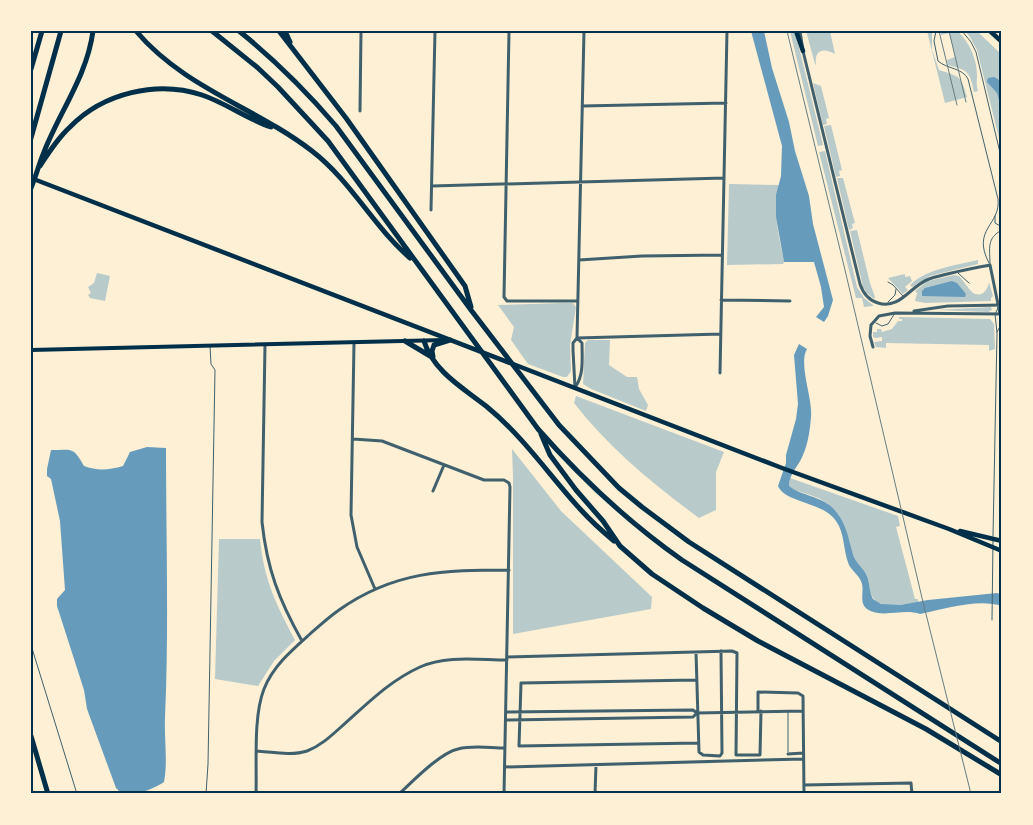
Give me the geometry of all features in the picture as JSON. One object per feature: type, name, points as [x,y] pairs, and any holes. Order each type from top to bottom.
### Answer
[{"type":"highway","points":[[31,69],[42,31]]},
{"type":"highway","points":[[31,138],[61,31]]},
{"type":"highway","points":[[31,188],[44,152],[85,64],[93,31]]},
{"type":"highway","points":[[136,31],[175,68],[313,152],[334,171],[396,245],[417,263]]},
{"type":"highway","points":[[212,31],[258,68],[307,117],[344,163],[538,429],[578,473],[605,499],[659,544],[1002,764]]},
{"type":"highway","points":[[239,31],[275,62],[328,116],[533,392],[559,425],[619,488],[689,542],[1002,742]]},
{"type":"highway","points":[[279,31],[346,118],[465,286],[471,310]]},
{"type":"highway","points":[[285,31],[294,49]]},
{"type":"highway","points":[[40,166],[58,140],[81,117],[95,107],[110,100],[140,91],[170,89],[200,94],[283,132]]},
{"type":"highway","points":[[433,357],[434,345],[450,340]]},
{"type":"highway","points":[[405,341],[433,357]]},
{"type":"highway","points":[[424,341],[428,352],[445,374],[491,410],[522,438],[581,510],[652,574],[758,641],[926,729],[1002,775]]},
{"type":"highway","points":[[538,429],[550,455],[576,490],[603,521],[620,546]]},
{"type":"highway","points":[[31,736],[48,794]]},
{"type":"main road","points":[[796,31],[803,51]]},
{"type":"main road","points":[[990,31],[1002,42]]},
{"type":"main road","points":[[31,178],[422,330],[490,354],[782,468],[949,529],[1002,551]]},
{"type":"main road","points":[[422,330],[424,341]]},
{"type":"main road","points":[[31,350],[450,340]]},
{"type":"main road","points":[[949,529],[1002,541]]},
{"type":"street","points":[[312,31],[326,31]]},
{"type":"street","points":[[360,111],[361,31]]},
{"type":"street","points":[[431,210],[435,31]]},
{"type":"street","points":[[509,31],[504,298],[506,301],[578,301]]},
{"type":"street","points":[[575,388],[573,343],[577,338],[584,31]]},
{"type":"street","points":[[720,373],[727,31]]},
{"type":"street","points":[[800,31],[803,51],[860,284],[867,297],[882,304],[892,304],[924,282],[990,265],[1000,305],[1001,314],[911,312],[879,316],[873,321],[870,330],[872,347]]},
{"type":"street","points":[[582,106],[726,103]]},
{"type":"street","points":[[432,186],[724,178]]},
{"type":"street","points":[[578,260],[642,256],[722,255]]},
{"type":"street","points":[[721,300],[790,301]]},
{"type":"street","points":[[911,312],[948,306],[1000,305]]},
{"type":"street","points":[[577,338],[721,334]]},
{"type":"street","points":[[575,388],[580,380],[582,362],[582,343],[577,338]]},
{"type":"street","points":[[354,343],[351,515],[356,546],[375,589]]},
{"type":"street","points":[[265,345],[262,522],[265,548],[279,598],[302,641]]},
{"type":"street","points":[[353,439],[382,441],[484,480],[504,480],[509,483],[504,794]]},
{"type":"street","points":[[432,491],[444,465]]},
{"type":"street","points":[[256,794],[258,713],[264,690],[276,667],[302,641],[339,610],[375,589],[394,581],[437,572],[509,570]]},
{"type":"street","points":[[257,752],[305,752],[320,745],[398,678],[422,666],[444,660],[732,650],[737,653],[736,755],[760,754],[758,692],[800,693],[803,696],[804,794]]},
{"type":"street","points":[[696,652],[698,743],[700,754],[722,755],[721,651]]},
{"type":"street","points":[[696,680],[522,683],[519,712],[519,746],[698,743]]},
{"type":"street","points":[[506,712],[693,710],[697,713],[803,710]]},
{"type":"street","points":[[506,720],[693,717],[697,713]]},
{"type":"street","points":[[399,794],[429,767],[452,750],[505,748]]},
{"type":"street","points":[[788,754],[803,753]]},
{"type":"street","points":[[505,767],[803,759]]},
{"type":"street","points":[[595,794],[596,765]]},
{"type":"street","points":[[804,785],[911,783],[912,794]]},
{"type":"lane","points":[[936,31],[934,41],[938,61],[942,65],[963,72],[968,79],[998,199],[995,216],[984,236],[983,244],[990,265]]},
{"type":"lane","points":[[962,31],[976,52],[1002,161]]},
{"type":"lane","points":[[990,265],[988,246],[996,233],[1002,229],[995,223],[995,216]]},
{"type":"lane","points":[[957,272],[969,283]]},
{"type":"lane","points":[[888,282],[904,297]]},
{"type":"lane","points":[[882,304],[892,299],[896,289]]},
{"type":"lane","points":[[992,620],[997,333],[995,314],[1000,305]]},
{"type":"lane","points":[[873,321],[882,326],[888,324],[895,313]]},
{"type":"lane","points":[[997,333],[1002,322]]},
{"type":"lane","points":[[206,794],[215,370],[211,364],[210,346]]},
{"type":"lane","points":[[31,645],[77,794]]},
{"type":"lane","points":[[788,711],[788,754]]},
{"type":"shaded area","points":[[790,31],[795,31],[823,145],[818,146]]},
{"type":"shaded area","points":[[806,31],[830,31],[835,54],[823,50],[820,51],[816,56],[816,65]]},
{"type":"shaded area","points":[[927,31],[932,31],[932,50],[939,70],[959,78],[967,97],[945,103]]},
{"type":"shaded area","points":[[941,31],[957,31],[969,45],[976,63],[978,91],[974,92],[971,80],[964,70],[948,65],[947,60],[955,57],[949,33],[941,35]]},
{"type":"shaded area","points":[[965,31],[977,31],[1002,55],[1002,150],[977,50]]},
{"type":"shaded area","points":[[813,83],[821,86],[829,118],[826,119],[827,124],[823,125]]},
{"type":"shaded area","points":[[831,125],[842,170],[839,171],[840,176],[836,177],[824,126]]},
{"type":"shaded area","points":[[825,151],[857,287],[864,298],[873,306],[864,307],[862,298],[856,298],[819,152]]},
{"type":"shaded area","points":[[837,178],[843,178],[855,223],[852,224],[853,228],[849,230]]},
{"type":"shaded area","points":[[729,184],[779,185],[776,214],[783,264],[727,265]]},
{"type":"shaded area","points":[[857,230],[874,299],[863,287],[850,231]]},
{"type":"shaded area","points":[[978,260],[978,264],[930,276],[912,287],[910,285],[933,271]]},
{"type":"shaded area","points":[[97,273],[110,276],[105,301],[90,298],[88,295],[91,293],[88,287],[94,283]]},
{"type":"shaded area","points":[[905,274],[905,277],[910,276],[912,281],[905,287],[908,290],[903,294],[888,278]]},
{"type":"shaded area","points":[[954,275],[959,276],[972,292],[978,295],[983,293],[989,282],[993,296],[991,301],[925,303],[915,301],[917,293],[915,291],[928,281]]},
{"type":"shaded area","points":[[573,303],[576,307],[570,345],[571,371],[567,377],[528,364],[511,340],[514,327],[498,305]]},
{"type":"shaded area","points":[[991,307],[992,310],[988,312],[936,310]]},
{"type":"shaded area","points":[[899,317],[990,319],[994,324],[995,349],[989,351],[989,345],[886,343],[886,348],[876,347],[874,342],[882,341],[882,337],[873,337],[873,332],[877,332],[877,329],[881,329],[882,332],[892,329],[898,321],[902,321]]},
{"type":"shaded area","points":[[588,340],[610,340],[609,365],[627,377],[637,377],[639,389],[648,405],[646,411],[583,384],[585,343]]},
{"type":"shaded area","points":[[576,396],[724,452],[716,472],[716,510],[699,518],[665,492],[632,465],[602,435],[574,403]]},
{"type":"shaded area","points":[[512,449],[561,511],[652,597],[651,609],[513,634]]},
{"type":"shaded area","points":[[790,478],[898,516],[900,526],[896,527],[915,599],[918,599],[918,602],[887,605],[876,601],[871,594],[866,574],[855,559],[844,525],[837,512],[823,500],[790,488]]},
{"type":"shaded area","points":[[219,539],[260,539],[264,567],[272,591],[295,640],[274,661],[258,686],[215,679]]},
{"type":"water","points":[[751,31],[764,31],[772,68],[809,196],[813,224],[833,300],[824,322],[816,317],[824,307],[814,262],[784,262],[776,217],[776,195],[781,176],[782,146]]},
{"type":"water","points":[[994,77],[998,79],[1002,86],[1002,110],[997,93],[987,82],[988,78]]},
{"type":"water","points":[[952,281],[957,283],[966,294],[965,297],[922,296],[922,291],[925,288]]},
{"type":"water","points":[[799,344],[807,349],[804,363],[811,417],[806,446],[801,459],[792,473],[789,486],[798,492],[828,504],[838,513],[854,557],[867,576],[873,599],[881,604],[900,605],[928,600],[997,593],[1002,595],[1002,606],[982,603],[950,607],[920,614],[913,612],[879,613],[865,607],[862,601],[862,584],[849,565],[841,531],[836,521],[823,510],[788,496],[778,486],[786,463],[786,455],[796,419],[798,404],[794,355]]},
{"type":"water","points":[[147,447],[166,448],[166,766],[164,782],[144,792],[127,794],[121,793],[116,788],[87,709],[84,690],[57,606],[57,599],[65,590],[60,521],[51,479],[47,476],[47,469],[51,450],[74,452],[84,466],[103,469],[123,466],[130,452]]},
{"type":"tram line","points":[[939,31],[957,105]]},
{"type":"tram line","points":[[949,31],[966,102]]},
{"type":"railway","points":[[787,31],[922,598],[971,794]]}]
